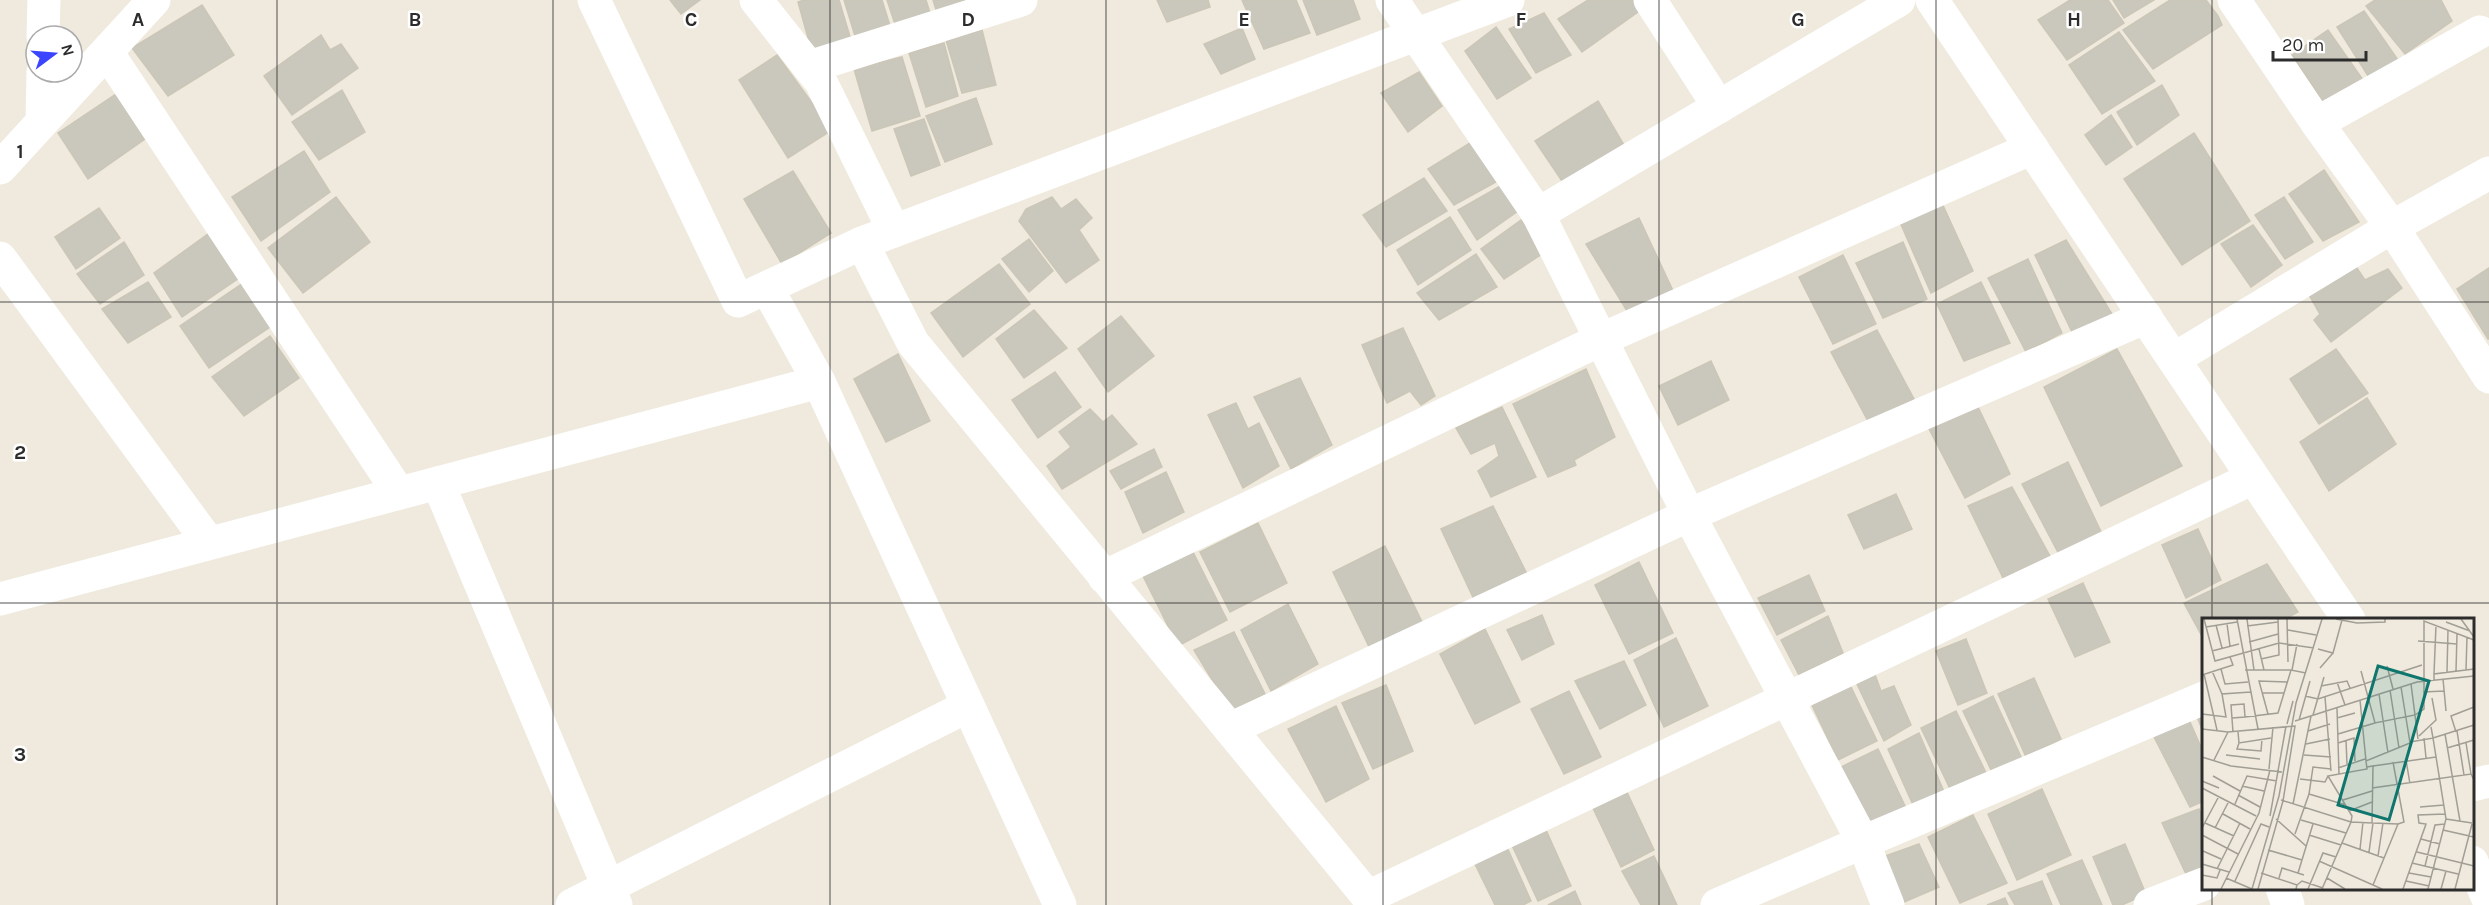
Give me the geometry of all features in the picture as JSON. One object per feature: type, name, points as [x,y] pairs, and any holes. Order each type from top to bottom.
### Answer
[{"type":"street","points":[[43,24],[44,0]]},
{"type":"street","points":[[0,168],[154,0]]},
{"type":"street","points":[[594,0],[738,301],[862,243],[1508,0]]},
{"type":"street","points":[[756,0],[821,82],[894,231]]},
{"type":"street","points":[[809,67],[1021,0]]},
{"type":"street","points":[[1392,0],[1538,214],[1689,515],[1863,842],[1888,905]]},
{"type":"street","points":[[1650,0],[1719,107]]},
{"type":"street","points":[[1538,214],[1899,0]]},
{"type":"street","points":[[1932,0],[2348,618]]},
{"type":"street","points":[[2234,0],[2317,123],[2392,227],[2489,377]]},
{"type":"street","points":[[2317,123],[2480,32]]},
{"type":"street","points":[[107,52],[399,493]]},
{"type":"street","points":[[42,122],[43,84]]},
{"type":"street","points":[[1104,577],[1602,339],[2032,148]]},
{"type":"street","points":[[2174,359],[2392,227],[2489,173]]},
{"type":"street","points":[[862,243],[913,344],[1368,897],[1388,898],[1787,697],[2253,478]]},
{"type":"street","points":[[0,258],[209,543]]},
{"type":"street","points":[[767,288],[819,382],[1060,905]]},
{"type":"street","points":[[1230,729],[1689,515],[2146,317]]},
{"type":"street","points":[[0,599],[819,382]]},
{"type":"street","points":[[438,483],[612,896]]},
{"type":"street","points":[[1717,905],[2202,699]]},
{"type":"street","points":[[572,905],[612,896],[968,706]]},
{"type":"street","points":[[2474,785],[2489,781]]},
{"type":"street","points":[[2474,867],[2489,902]]},
{"type":"street","points":[[2150,905],[2202,885]]},
{"type":"street","points":[[2283,890],[2288,905]]},
{"type":"building","points":[[670,0],[700,0],[681,14]]},
{"type":"building","points":[[839,0],[851,40],[812,52],[798,2]]},
{"type":"building","points":[[844,0],[882,0],[891,29],[856,39]]},
{"type":"building","points":[[887,0],[926,0],[931,16],[896,27]]},
{"type":"building","points":[[933,0],[971,0],[938,16]]},
{"type":"building","points":[[1157,0],[1208,0],[1210,7],[1167,22]]},
{"type":"building","points":[[1242,0],[1296,0],[1310,33],[1264,49]]},
{"type":"building","points":[[1303,0],[1353,0],[1360,19],[1317,35]]},
{"type":"building","points":[[1588,0],[1635,0],[1642,9],[1582,52],[1558,19]]},
{"type":"building","points":[[2070,0],[2108,0],[2124,23],[2067,60],[2038,20]]},
{"type":"building","points":[[2113,0],[2154,0],[2124,18]]},
{"type":"building","points":[[2170,0],[2206,0],[2222,25],[2153,69],[2123,30]]},
{"type":"building","points":[[2375,0],[2441,0],[2452,21],[2405,54],[2366,6]]},
{"type":"building","points":[[202,5],[234,55],[168,96],[132,48]]},
{"type":"building","points":[[2364,11],[2398,60],[2370,79],[2337,27]]},
{"type":"building","points":[[1544,13],[1571,55],[1536,73],[1509,29]]},
{"type":"building","points":[[1496,27],[1531,78],[1497,99],[1465,51]]},
{"type":"building","points":[[1242,28],[1255,59],[1221,74],[1204,44]]},
{"type":"building","points":[[982,30],[996,85],[962,93],[946,40]]},
{"type":"building","points":[[2328,30],[2363,80],[2329,110],[2292,55]]},
{"type":"building","points":[[2119,32],[2155,81],[2102,114],[2069,65]]},
{"type":"building","points":[[321,35],[330,50],[341,44],[358,68],[292,115],[264,76]]},
{"type":"building","points":[[944,43],[958,96],[926,107],[909,53]]},
{"type":"building","points":[[777,55],[832,130],[788,158],[739,80]]},
{"type":"building","points":[[902,57],[920,116],[872,131],[854,69]]},
{"type":"building","points":[[1419,72],[1442,106],[1408,132],[1381,93]]},
{"type":"building","points":[[2162,85],[2179,115],[2137,145],[2117,112]]},
{"type":"building","points":[[342,90],[365,132],[319,160],[292,122]]},
{"type":"building","points":[[116,94],[145,139],[88,179],[58,133]]},
{"type":"building","points":[[976,98],[992,144],[945,162],[926,116]]},
{"type":"building","points":[[1598,101],[1624,145],[1564,184],[1535,141]]},
{"type":"building","points":[[2111,115],[2132,147],[2106,165],[2085,135]]},
{"type":"building","points":[[924,119],[940,165],[911,176],[894,129]]},
{"type":"building","points":[[2194,133],[2250,221],[2182,265],[2124,179]]},
{"type":"building","points":[[1478,138],[1505,177],[1454,205],[1428,169]]},
{"type":"building","points":[[304,151],[330,192],[261,241],[232,197]]},
{"type":"building","points":[[2324,170],[2359,222],[2323,241],[2289,194]]},
{"type":"building","points":[[793,171],[831,233],[782,264],[744,199]]},
{"type":"building","points":[[1424,178],[1447,211],[1386,247],[1363,215]]},
{"type":"building","points":[[1502,185],[1518,211],[1477,240],[1458,210]]},
{"type":"building","points":[[336,197],[370,242],[303,293],[268,248]]},
{"type":"building","points":[[1052,197],[1061,209],[1076,199],[1092,218],[1079,230],[1099,260],[1066,283],[1019,221],[1026,209]]},
{"type":"building","points":[[2284,197],[2313,242],[2285,259],[2255,215]]},
{"type":"building","points":[[1941,201],[1973,271],[1931,293],[1899,220]]},
{"type":"building","points":[[99,208],[120,238],[76,269],[55,237]]},
{"type":"building","points":[[1450,217],[1471,250],[1418,285],[1397,250]]},
{"type":"building","points":[[1639,218],[1675,295],[1632,319],[1586,244]]},
{"type":"building","points":[[1521,220],[1545,252],[1504,279],[1481,249]]},
{"type":"building","points":[[2253,225],[2282,265],[2251,287],[2221,244]]},
{"type":"building","points":[[212,231],[242,276],[182,317],[154,273]]},
{"type":"building","points":[[1029,239],[1053,271],[1029,292],[1002,259]]},
{"type":"building","points":[[2066,240],[2112,314],[2073,334],[2035,255]]},
{"type":"building","points":[[124,242],[144,275],[100,304],[77,274]]},
{"type":"building","points":[[1903,242],[1927,299],[1883,318],[1856,263]]},
{"type":"building","points":[[1476,254],[1497,287],[1439,320],[1417,293]]},
{"type":"building","points":[[1843,255],[1876,324],[1833,344],[1799,277]]},
{"type":"building","points":[[2350,258],[2365,280],[2388,269],[2402,288],[2331,342],[2314,320],[2320,314],[2309,295]]},
{"type":"building","points":[[2028,259],[2062,333],[2026,352],[1988,278]]},
{"type":"building","points":[[999,264],[1030,304],[963,357],[931,313]]},
{"type":"building","points":[[2489,268],[2489,339],[2488,339],[2457,289]]},
{"type":"building","points":[[246,281],[276,323],[209,368],[180,326]]},
{"type":"building","points":[[148,282],[171,317],[128,343],[102,309]]},
{"type":"building","points":[[1981,282],[2010,343],[1964,361],[1937,304]]},
{"type":"building","points":[[1034,310],[1067,348],[1024,378],[996,339]]},
{"type":"building","points":[[1121,316],[1154,356],[1108,392],[1078,349]]},
{"type":"building","points":[[1403,328],[1435,396],[1421,405],[1410,391],[1387,403],[1362,345]]},
{"type":"building","points":[[1877,330],[1914,399],[1868,421],[1831,352]]},
{"type":"building","points":[[270,336],[299,378],[244,416],[212,377]]},
{"type":"building","points":[[2117,349],[2182,466],[2101,506],[2044,387]]},
{"type":"building","points":[[2336,349],[2368,393],[2319,424],[2290,379]]},
{"type":"building","points":[[898,354],[930,421],[886,442],[854,379]]},
{"type":"building","points":[[1711,361],[1729,400],[1678,425],[1659,386]]},
{"type":"building","points":[[1586,369],[1615,437],[1574,460],[1576,465],[1548,477],[1513,404]]},
{"type":"building","points":[[1055,372],[1081,407],[1038,438],[1012,400]]},
{"type":"building","points":[[1300,378],[1332,445],[1291,469],[1254,397]]},
{"type":"building","points":[[2367,398],[2396,444],[2329,491],[2300,442]]},
{"type":"building","points":[[1236,403],[1248,429],[1259,423],[1279,466],[1243,488],[1208,415]]},
{"type":"building","points":[[1502,407],[1536,477],[1491,497],[1478,471],[1499,456],[1495,443],[1471,454],[1456,428]]},
{"type":"building","points":[[1978,407],[2010,474],[1965,498],[1928,427]]},
{"type":"building","points":[[1090,409],[1103,422],[1112,415],[1137,444],[1062,489],[1047,466],[1071,447],[1059,432]]},
{"type":"building","points":[[1154,449],[1162,467],[1121,489],[1110,471]]},
{"type":"building","points":[[2068,462],[2103,536],[2061,558],[2022,484]]},
{"type":"building","points":[[1166,472],[1184,512],[1143,533],[1125,492]]},
{"type":"building","points":[[2012,487],[2051,558],[2005,582],[1968,506]]},
{"type":"building","points":[[1896,494],[1912,529],[1864,549],[1848,515]]},
{"type":"building","points":[[1493,506],[1530,580],[1478,608],[1441,529]]},
{"type":"building","points":[[1258,523],[1287,583],[1230,612],[1200,552]]},
{"type":"building","points":[[2198,529],[2221,580],[2186,598],[2162,545]]},
{"type":"building","points":[[1190,546],[1227,620],[1178,646],[1141,572]]},
{"type":"building","points":[[1385,546],[1424,626],[1373,655],[1333,572]]},
{"type":"building","points":[[1639,562],[1673,633],[1629,654],[1595,585]]},
{"type":"building","points":[[2267,564],[2298,612],[2287,618],[2202,618],[2202,636],[2184,603]]},
{"type":"building","points":[[1809,575],[1825,611],[1777,635],[1758,598]]},
{"type":"building","points":[[2083,583],[2110,642],[2075,657],[2048,599]]},
{"type":"building","points":[[1288,604],[1318,664],[1271,691],[1241,630]]},
{"type":"building","points":[[1542,615],[1554,644],[1522,660],[1507,630]]},
{"type":"building","points":[[1828,616],[1843,653],[1799,675],[1781,640]]},
{"type":"building","points":[[1485,629],[1520,702],[1475,724],[1440,654]]},
{"type":"building","points":[[1234,632],[1265,694],[1231,711],[1194,650]]},
{"type":"building","points":[[1676,638],[1708,706],[1664,727],[1634,660]]},
{"type":"building","points":[[1966,639],[1987,693],[1958,705],[1936,651]]},
{"type":"building","points":[[1624,661],[1646,705],[1600,729],[1575,681]]},
{"type":"building","points":[[1874,672],[1881,691],[1894,686],[1911,725],[1884,741],[1855,680]]},
{"type":"building","points":[[2034,678],[2061,739],[2026,757],[1998,694]]},
{"type":"building","points":[[1386,685],[1413,751],[1373,769],[1342,703]]},
{"type":"building","points":[[1850,685],[1877,741],[1838,760],[1812,705]]},
{"type":"building","points":[[1569,691],[1601,757],[1564,774],[1531,709]]},
{"type":"building","points":[[1993,696],[2022,759],[1993,774],[1963,711]]},
{"type":"building","points":[[1336,706],[1369,779],[1326,802],[1288,729]]},
{"type":"building","points":[[2202,709],[2202,729],[2195,712]]},
{"type":"building","points":[[1956,711],[1989,779],[1953,795],[1921,728]]},
{"type":"building","points":[[2186,713],[2202,749],[2202,802],[2190,807],[2151,731]]},
{"type":"building","points":[[1919,733],[1945,794],[1914,807],[1888,749]]},
{"type":"building","points":[[1878,749],[1907,810],[1870,826],[1839,768]]},
{"type":"building","points":[[1625,788],[1654,850],[1621,867],[1592,806]]},
{"type":"building","points":[[2042,789],[2071,855],[2017,880],[1988,814]]},
{"type":"building","points":[[2199,809],[2202,816],[2202,869],[2187,876],[2162,823]]},
{"type":"building","points":[[1973,815],[2007,883],[1960,903],[1928,837]]},
{"type":"building","points":[[1542,821],[1571,886],[1538,901],[1510,841]]},
{"type":"building","points":[[1919,844],[1939,887],[1904,902],[1880,858]]},
{"type":"building","points":[[2125,844],[2146,894],[2122,905],[2113,905],[2093,857]]},
{"type":"building","points":[[1506,845],[1531,901],[1523,905],[1495,905],[1474,862]]},
{"type":"building","points":[[1654,856],[1677,905],[1641,905],[1622,871]]},
{"type":"building","points":[[2082,860],[2102,905],[2061,905],[2047,874]]},
{"type":"building","points":[[2042,881],[2052,905],[2015,905],[2008,893]]},
{"type":"building","points":[[1575,891],[1581,905],[1548,905]]},
{"type":"building","points":[[2005,898],[2008,905],[1987,905]]}]
